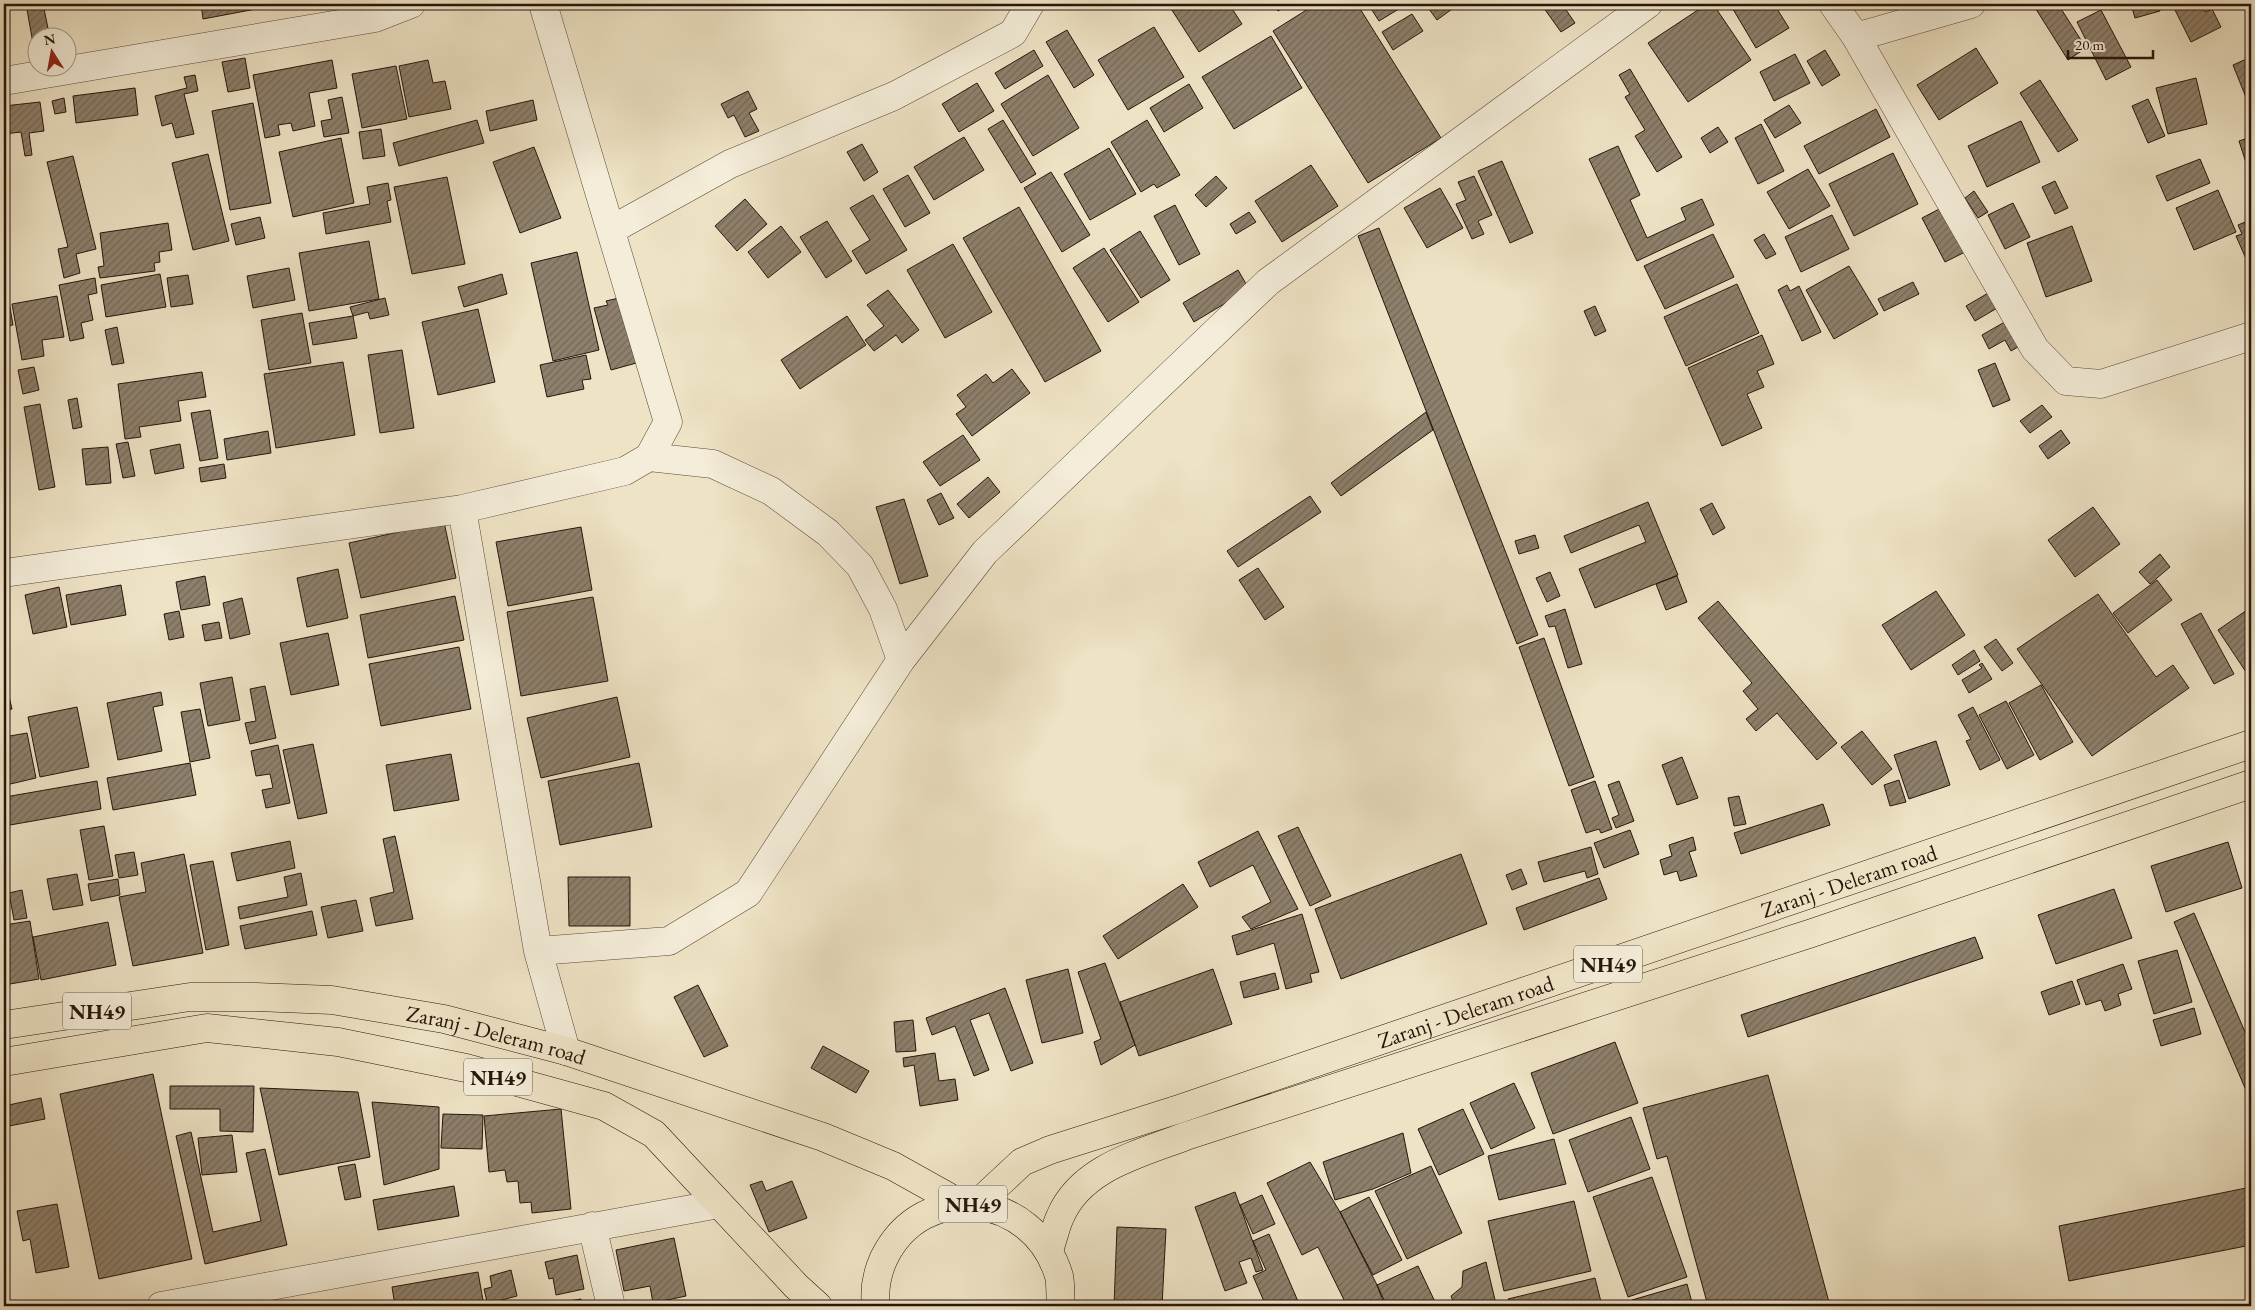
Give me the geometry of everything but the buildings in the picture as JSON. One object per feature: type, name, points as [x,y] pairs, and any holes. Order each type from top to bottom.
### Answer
[{"type":"highway","name":"Zaranj - Deleram road","points":[[4,1025],[190,997],[265,997],[332,1000],[444,1019],[566,1050],[823,1137],[893,1166],[969,1204],[1022,1162],[1050,1150],[1179,1109],[2251,744]]},
{"type":"highway","name":"Zaranj - Deleram road","points":[[1049,1250],[1060,1216],[1075,1194],[1080,1187],[1109,1165],[1186,1136],[1812,933],[2251,784]]},
{"type":"highway","name":"Zaranj - Deleram road","points":[[4,1062],[207,1028],[338,1042],[466,1068],[604,1106],[654,1134],[818,1306]]},
{"type":"highway","name":"NH49","points":[[876,1306],[875,1296],[879,1268],[891,1244],[910,1224],[934,1210],[969,1204],[1005,1212],[1030,1228],[1049,1250],[1059,1278],[1061,1306]]},
{"type":"street","points":[[4,81],[375,18],[411,4]]},
{"type":"street","points":[[4,572],[462,509],[625,471],[649,457],[668,422],[543,4]]},
{"type":"street","points":[[610,230],[730,164],[894,96],[1013,33],[1030,4]]},
{"type":"street","points":[[538,951],[669,941],[748,893],[900,660],[985,552],[1268,282],[1648,4]]},
{"type":"street","points":[[1833,4],[1856,37],[2035,349],[2066,381],[2101,384],[2251,336]]},
{"type":"street","points":[[1856,37],[1970,4]]},
{"type":"street","points":[[649,457],[713,464],[772,490],[828,533],[860,566],[883,609],[900,660]]},
{"type":"street","points":[[462,509],[538,951],[566,1050]]},
{"type":"street","points":[[161,1306],[719,1204]]},
{"type":"street","points":[[592,1226],[611,1306]]}]
